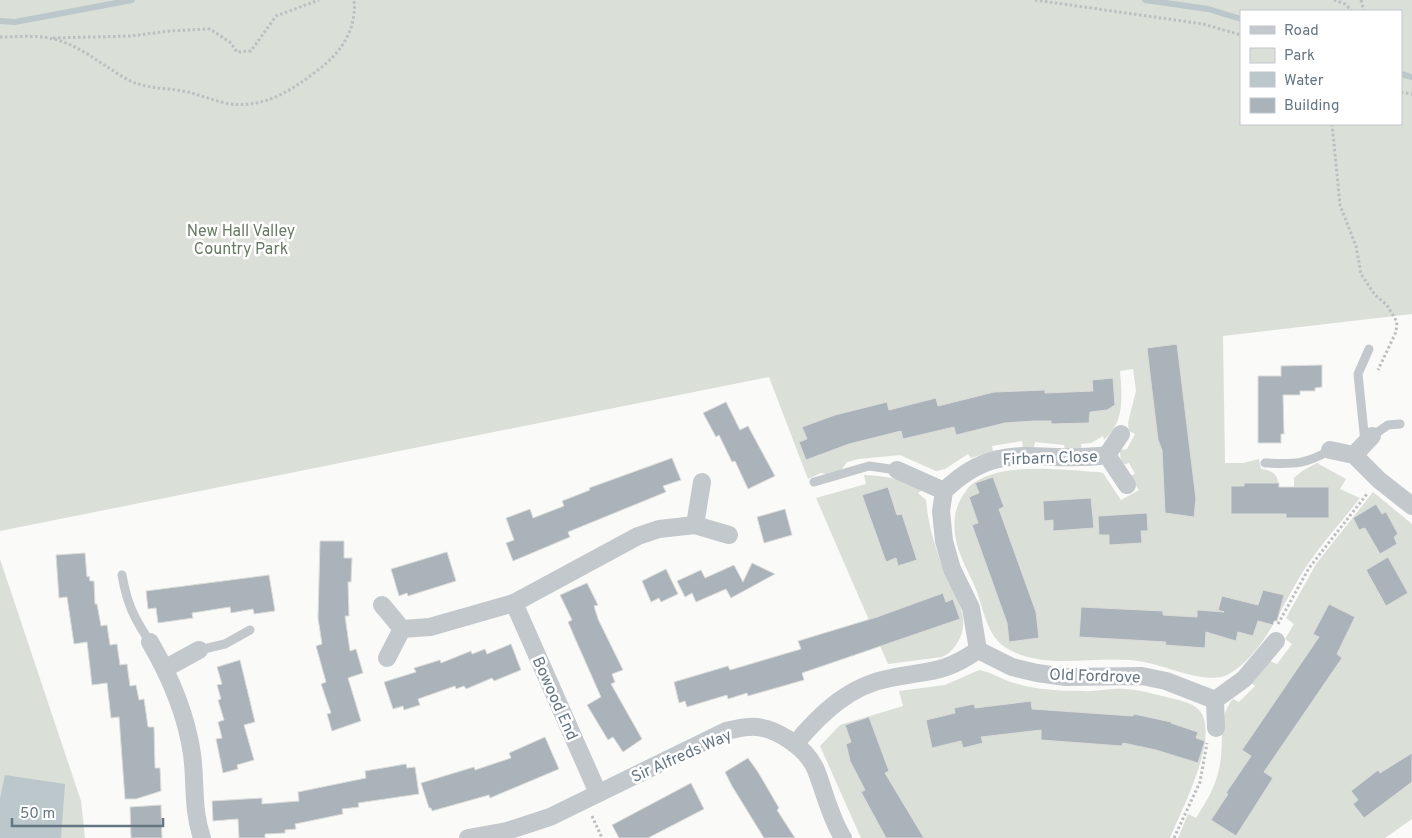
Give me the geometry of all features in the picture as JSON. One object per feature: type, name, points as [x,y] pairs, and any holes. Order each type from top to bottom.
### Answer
[{"type":"street","name":"Firbarn Close","points":[[944,491],[974,467],[991,460],[1025,456],[1072,459],[1107,455],[1121,434]]},
{"type":"street","points":[[1330,450],[1364,445],[1378,480],[1412,506]]},
{"type":"street","name":"Firbarn Close","points":[[1107,455],[1127,485]]},
{"type":"street","points":[[795,744],[825,711],[840,699],[856,690],[890,678],[935,672],[959,662],[978,650],[971,608],[952,569],[944,542],[941,511],[944,491],[897,470]]},
{"type":"street","points":[[695,525],[702,482]]},
{"type":"street","points":[[402,629],[430,627],[514,603],[638,536],[659,529],[695,525],[729,535]]},
{"type":"street","name":"Bowood End","points":[[514,603],[598,793]]},
{"type":"street","points":[[382,605],[402,629]]},
{"type":"street","points":[[387,658],[402,629]]},
{"type":"street","points":[[1216,728],[1215,700],[1244,679],[1276,641]]},
{"type":"street","points":[[150,642],[166,668],[184,712],[192,756],[196,820],[202,838]]},
{"type":"street","points":[[166,668],[199,650]]},
{"type":"street","name":"Old Fordrove","points":[[978,650],[1012,667],[1037,673],[1075,677],[1142,676],[1166,681],[1215,700]]},
{"type":"street","name":"Sir Alfreds Way","points":[[468,838],[529,825],[726,731],[750,726],[776,733],[795,744],[806,754],[816,769],[829,810],[843,838]]},
{"type":"lane","points":[[1364,445],[1358,374],[1369,349]]},
{"type":"lane","points":[[1364,445],[1388,425],[1400,424]]},
{"type":"lane","points":[[1265,463],[1298,465],[1312,461],[1330,450]]},
{"type":"lane","points":[[814,482],[869,466],[897,470]]},
{"type":"lane","points":[[122,575],[132,615],[150,642]]},
{"type":"lane","points":[[199,650],[225,644],[250,630]]},
{"type":"path","points":[[0,37],[130,36],[170,30],[210,30],[231,43],[237,52],[251,51],[276,16],[319,0]]},
{"type":"path","points":[[49,38],[89,55],[136,84],[152,89],[187,92],[223,102],[256,104],[277,97],[298,86],[323,66],[350,32],[354,19],[354,0]]},
{"type":"path","points":[[1035,0],[1203,24],[1240,35]]},
{"type":"path","points":[[1334,0],[1345,4],[1351,10]]},
{"type":"path","points":[[1332,125],[1340,206],[1356,246],[1361,274],[1375,295],[1387,305],[1397,322],[1396,332],[1376,373]]},
{"type":"path","points":[[1276,641],[1274,632],[1309,568],[1378,480]]},
{"type":"path","points":[[1174,838],[1200,782],[1208,738],[1216,728]]},
{"type":"green space","name":"New Hall Valley Country Park","points":[[0,0],[1412,0],[1412,314],[1223,336],[1225,463],[1243,463],[1259,459],[1261,469],[1272,472],[1277,477],[1279,489],[1294,489],[1294,478],[1317,463],[1346,479],[1340,489],[1360,498],[1308,564],[1274,624],[1254,652],[1229,674],[1210,678],[1199,677],[1144,662],[1111,659],[1058,661],[1024,656],[1008,649],[1001,644],[990,630],[975,587],[957,545],[955,520],[959,502],[971,485],[984,477],[1015,470],[1032,469],[1098,472],[1103,473],[1121,500],[1139,490],[1129,476],[1135,474],[1129,463],[1121,465],[1120,450],[1127,449],[1135,434],[1129,431],[1128,423],[1136,391],[1133,369],[1120,371],[1121,408],[1116,425],[1104,440],[1103,436],[1091,443],[1081,444],[1082,451],[1065,451],[1064,445],[1035,442],[1034,447],[1023,447],[1022,441],[992,446],[993,451],[971,458],[968,454],[945,469],[936,471],[900,455],[847,462],[842,469],[830,475],[821,473],[808,479],[769,377],[0,531]]},
{"type":"green space","points":[[864,475],[895,479],[923,489],[918,493],[926,500],[936,547],[963,618],[963,630],[958,641],[942,657],[888,664],[816,498],[866,484]]},
{"type":"green space","points":[[1373,492],[1412,524],[1412,819],[1385,838],[1178,838],[1188,814],[1196,818],[1215,782],[1221,760],[1223,723],[1228,706],[1233,699],[1239,702],[1255,686],[1250,682],[1270,661],[1277,664],[1292,644],[1285,639],[1294,624],[1286,618],[1316,564]]},
{"type":"green space","points":[[0,559],[81,801],[85,838],[0,838]]},
{"type":"green space","points":[[979,670],[1010,682],[1048,690],[1093,691],[1119,689],[1143,691],[1182,701],[1197,708],[1205,723],[1202,755],[1190,793],[1170,838],[861,838],[820,746],[840,725],[903,706],[899,691],[945,685]]},
{"type":"water","points":[[5,775],[65,784],[61,838],[0,838],[0,798]]},
{"type":"building","points":[[1177,344],[1196,499],[1194,517],[1165,513],[1162,450],[1158,440],[1147,348]]},
{"type":"building","points":[[1322,365],[1322,387],[1315,388],[1315,391],[1300,391],[1300,395],[1283,395],[1284,434],[1281,434],[1281,443],[1258,443],[1258,376],[1281,376],[1281,366]]},
{"type":"building","points":[[1113,378],[1115,405],[1107,410],[1090,412],[1089,423],[1051,424],[1051,421],[1034,421],[1005,423],[956,435],[954,427],[903,439],[901,431],[849,444],[806,460],[799,442],[807,439],[802,427],[835,415],[887,402],[889,410],[936,398],[938,406],[994,392],[1045,390],[1045,393],[1093,391],[1092,380]]},
{"type":"building","points":[[726,402],[740,430],[748,426],[775,476],[748,489],[735,461],[732,462],[719,435],[716,437],[703,413]]},
{"type":"building","points":[[672,458],[681,480],[663,486],[666,492],[568,532],[570,537],[513,561],[506,543],[514,540],[506,518],[530,509],[533,518],[564,506],[562,501],[590,490],[589,488]]},
{"type":"building","points":[[993,477],[1004,507],[999,509],[1036,612],[1039,638],[1009,642],[1007,623],[972,525],[978,523],[969,497],[979,493],[975,483]]},
{"type":"building","points":[[1244,483],[1279,483],[1279,487],[1329,487],[1329,518],[1286,518],[1286,514],[1231,514],[1231,486],[1244,486]]},
{"type":"building","points":[[888,487],[897,515],[902,514],[917,560],[898,566],[896,558],[886,562],[862,495]]},
{"type":"building","points":[[1091,498],[1094,528],[1053,531],[1053,520],[1044,521],[1043,501]]},
{"type":"building","points":[[1376,504],[1382,514],[1386,512],[1398,534],[1394,537],[1397,544],[1380,554],[1365,528],[1359,530],[1353,518]]},
{"type":"building","points":[[785,509],[792,535],[764,543],[757,517]]},
{"type":"building","points":[[1147,513],[1148,531],[1141,531],[1142,543],[1109,545],[1109,535],[1099,535],[1098,516]]},
{"type":"building","points":[[320,541],[344,541],[344,558],[352,558],[351,582],[348,582],[349,616],[345,616],[350,651],[356,649],[363,673],[348,678],[361,721],[332,731],[327,714],[331,713],[321,684],[326,682],[316,646],[322,644],[318,618]]},
{"type":"building","points":[[447,552],[456,581],[408,596],[407,593],[399,596],[391,569]]},
{"type":"building","points":[[85,553],[87,577],[89,576],[90,581],[94,581],[95,604],[97,604],[101,626],[107,625],[110,645],[117,644],[120,665],[127,664],[130,686],[136,685],[139,700],[144,699],[148,727],[154,727],[155,768],[160,768],[161,791],[136,799],[125,799],[119,717],[111,718],[107,683],[92,685],[87,642],[74,644],[67,597],[59,598],[56,555]]},
{"type":"building","points":[[1388,557],[1408,593],[1386,606],[1366,570]]},
{"type":"building","points":[[752,563],[775,574],[731,598],[726,589],[696,602],[692,593],[685,597],[677,581],[701,570],[705,578],[734,565],[743,582]]},
{"type":"building","points":[[666,569],[678,594],[661,602],[659,598],[651,602],[642,581]]},
{"type":"building","points":[[269,575],[275,611],[254,614],[253,609],[231,613],[230,607],[192,613],[193,618],[158,623],[156,608],[148,609],[146,591]]},
{"type":"building","points":[[587,583],[598,605],[594,606],[598,619],[623,670],[612,674],[615,682],[611,684],[642,739],[623,752],[613,737],[608,740],[587,705],[601,697],[568,622],[572,620],[560,595]]},
{"type":"building","points":[[1263,590],[1284,595],[1277,621],[1274,621],[1273,625],[1258,621],[1253,636],[1238,632],[1236,641],[1206,632],[1205,648],[1165,645],[1166,642],[1079,637],[1081,607],[1163,611],[1163,615],[1197,617],[1197,610],[1224,612],[1218,610],[1222,596],[1258,605]]},
{"type":"building","points":[[943,593],[946,602],[953,599],[960,619],[802,673],[804,680],[748,696],[747,693],[728,699],[727,695],[687,707],[685,701],[679,703],[674,682],[728,666],[730,670],[801,649],[798,641],[877,617]]},
{"type":"building","points":[[1329,604],[1355,617],[1337,654],[1342,658],[1264,772],[1273,778],[1236,836],[1211,820],[1228,794],[1226,793],[1251,756],[1242,750],[1319,637],[1313,634]]},
{"type":"building","points":[[511,644],[521,670],[494,681],[492,678],[466,689],[464,686],[456,689],[455,686],[418,699],[420,705],[404,710],[403,706],[393,709],[384,682],[416,672],[414,668],[440,660],[441,663],[471,651],[472,654],[485,649],[487,654]]},
{"type":"building","points":[[240,660],[255,722],[244,725],[254,760],[237,765],[238,769],[223,773],[216,739],[222,738],[218,722],[224,720],[218,700],[221,699],[217,685],[222,684],[217,667]]},
{"type":"building","points":[[1031,701],[1032,709],[1133,716],[1134,714],[1171,722],[1198,732],[1196,738],[1205,741],[1198,763],[1156,750],[1123,743],[1122,746],[1041,740],[1041,730],[981,737],[983,743],[963,748],[961,741],[932,748],[926,720],[955,713],[954,708],[974,704],[975,708]]},
{"type":"building","points":[[869,717],[889,771],[885,773],[924,838],[886,838],[861,792],[865,790],[850,761],[846,744],[851,742],[845,725]]},
{"type":"building","points":[[545,737],[559,769],[490,798],[489,795],[432,811],[429,808],[421,783],[474,767],[475,770],[511,758],[509,753]]},
{"type":"building","points":[[1412,753],[1412,782],[1364,818],[1353,804],[1358,800],[1351,791],[1378,770],[1380,773]]},
{"type":"building","points":[[748,758],[758,772],[779,808],[777,810],[795,838],[764,838],[732,786],[725,772]]},
{"type":"building","points":[[406,764],[407,768],[415,767],[419,794],[358,803],[359,807],[342,809],[343,814],[295,824],[296,829],[285,830],[285,833],[265,834],[265,838],[239,838],[238,819],[213,821],[212,801],[262,798],[262,804],[299,801],[298,792],[366,778],[365,771]]},
{"type":"building","points":[[691,783],[704,809],[648,838],[619,838],[612,825]]},
{"type":"building","points":[[161,805],[162,838],[131,838],[130,807]]},
{"type":"waterway","points":[[0,21],[15,22],[132,0]]},
{"type":"waterway","points":[[1145,0],[1208,9],[1240,19]]},
{"type":"waterway","points":[[1402,74],[1412,77]]}]
